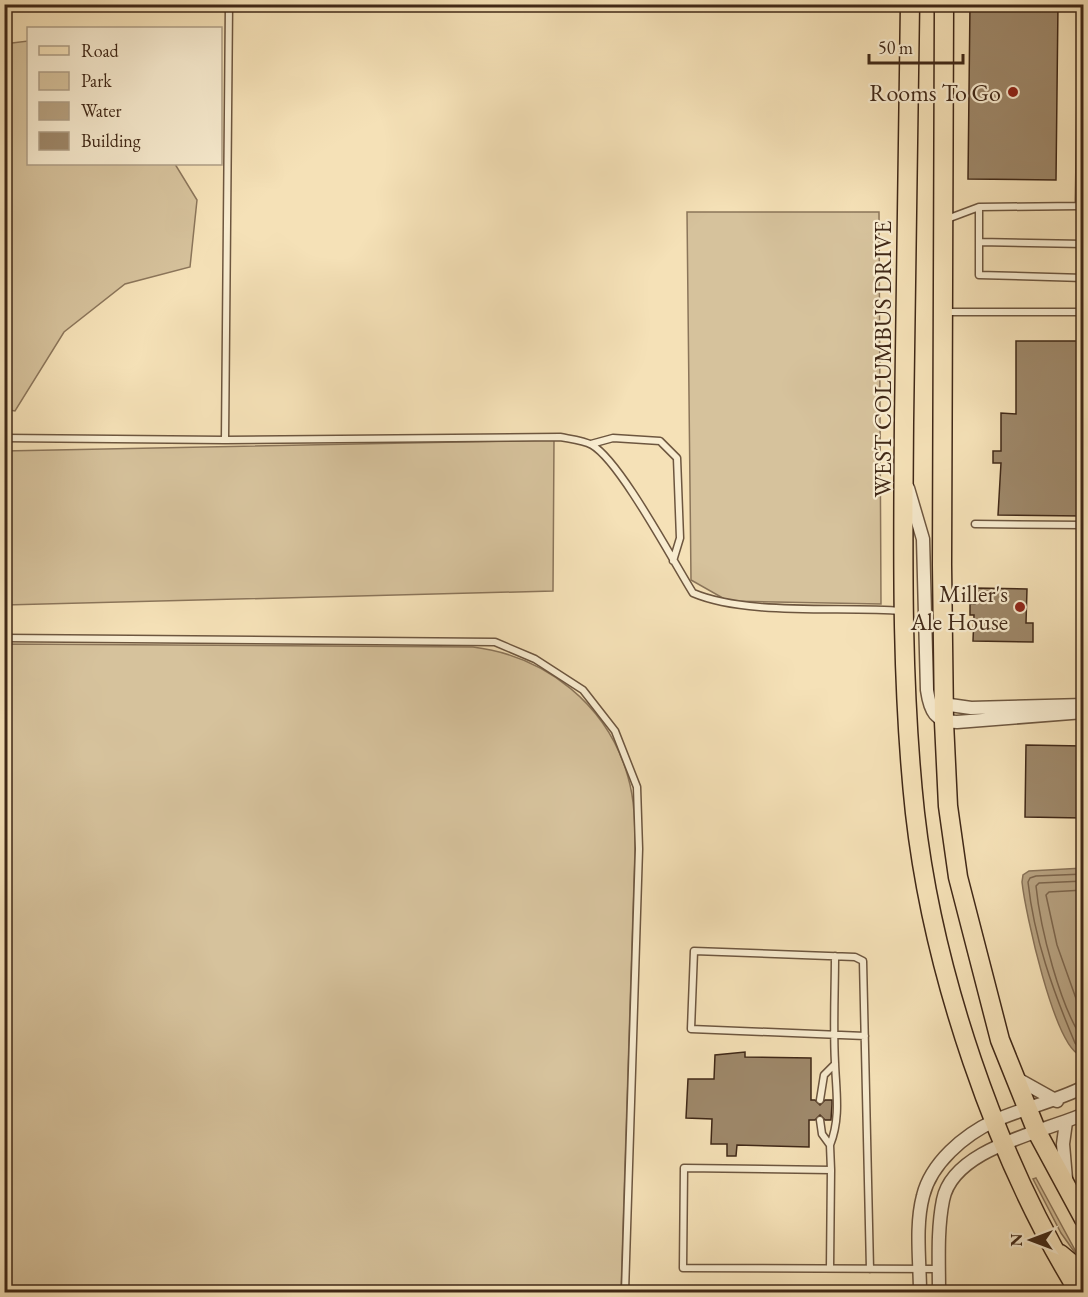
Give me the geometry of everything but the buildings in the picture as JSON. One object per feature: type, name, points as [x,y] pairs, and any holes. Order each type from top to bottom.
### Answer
[{"type":"main road","points":[[944,4],[943,704],[948,806],[958,877],[985,991],[1027,1111],[1083,1219]]},
{"type":"main road","name":"WEST COLUMBUS DRIVE","points":[[910,6],[904,473],[908,714],[915,814],[928,892],[961,1024],[993,1122],[1078,1293]]},
{"type":"main road","points":[[1056,1251],[1083,1274]]},
{"type":"street","points":[[904,473],[923,539],[928,703],[931,711],[944,722],[1083,712]]},
{"type":"street","points":[[943,704],[971,708],[1083,705]]},
{"type":"street","points":[[1014,1076],[1057,1101]]},
{"type":"street","points":[[920,1293],[923,1195],[941,1161],[965,1139],[993,1122],[1057,1101],[1083,1087]]},
{"type":"street","points":[[939,1293],[943,1198],[956,1173],[1002,1143],[1066,1122],[1083,1114]]},
{"type":"street","points":[[1066,1122],[1063,1144],[1067,1189]]},
{"type":"lane","points":[[225,440],[229,4]]},
{"type":"lane","points":[[942,222],[957,213],[979,207],[1081,206],[1082,4]]},
{"type":"lane","points":[[979,207],[979,275],[1083,278]]},
{"type":"lane","points":[[979,242],[1083,244]]},
{"type":"lane","points":[[942,312],[1083,312]]},
{"type":"lane","points":[[4,438],[225,440],[561,437],[591,444],[601,452],[625,483],[693,593],[710,600],[776,606],[906,612]]},
{"type":"lane","points":[[591,444],[613,438],[660,441],[676,458],[680,538],[673,561]]},
{"type":"lane","points":[[975,524],[1083,525]]},
{"type":"lane","points":[[4,638],[495,642],[535,658],[583,690],[615,731],[637,787],[639,849],[625,1293]]},
{"type":"lane","points":[[865,1036],[691,1029],[694,951],[855,957],[863,961],[865,1036],[870,1269]]},
{"type":"lane","points":[[830,1268],[830,1145],[836,1119],[838,1084],[835,1064],[835,956]]},
{"type":"lane","points":[[820,1100],[824,1075],[835,1064]]},
{"type":"lane","points":[[820,1120],[822,1134],[830,1145]]},
{"type":"lane","points":[[831,1170],[684,1168],[684,1268],[939,1269]]},
{"type":"green space","points":[[27,41],[27,165],[176,165],[197,200],[190,267],[125,284],[64,332],[15,411],[4,409],[4,44]]},
{"type":"green space","points":[[687,212],[879,212],[881,604],[728,601],[691,580]]},
{"type":"green space","points":[[554,440],[553,591],[5,605],[4,451]]},
{"type":"green space","points":[[5,644],[473,647],[500,652],[549,673],[570,688],[589,707],[606,728],[619,751],[628,777],[635,822],[621,1292],[5,1292]]},
{"type":"green space","points":[[1036,1178],[1083,1264],[1061,1233],[1033,1179]]},
{"type":"water","points":[[1083,868],[1084,1054],[1080,1055],[1070,1046],[1051,1004],[1035,947],[1022,882],[1023,875],[1029,871]]},
{"type":"place","name":"Rooms To Go","points":[[1013,92]]},
{"type":"place","name":"Miller's Ale House","points":[[1020,607]]}]
